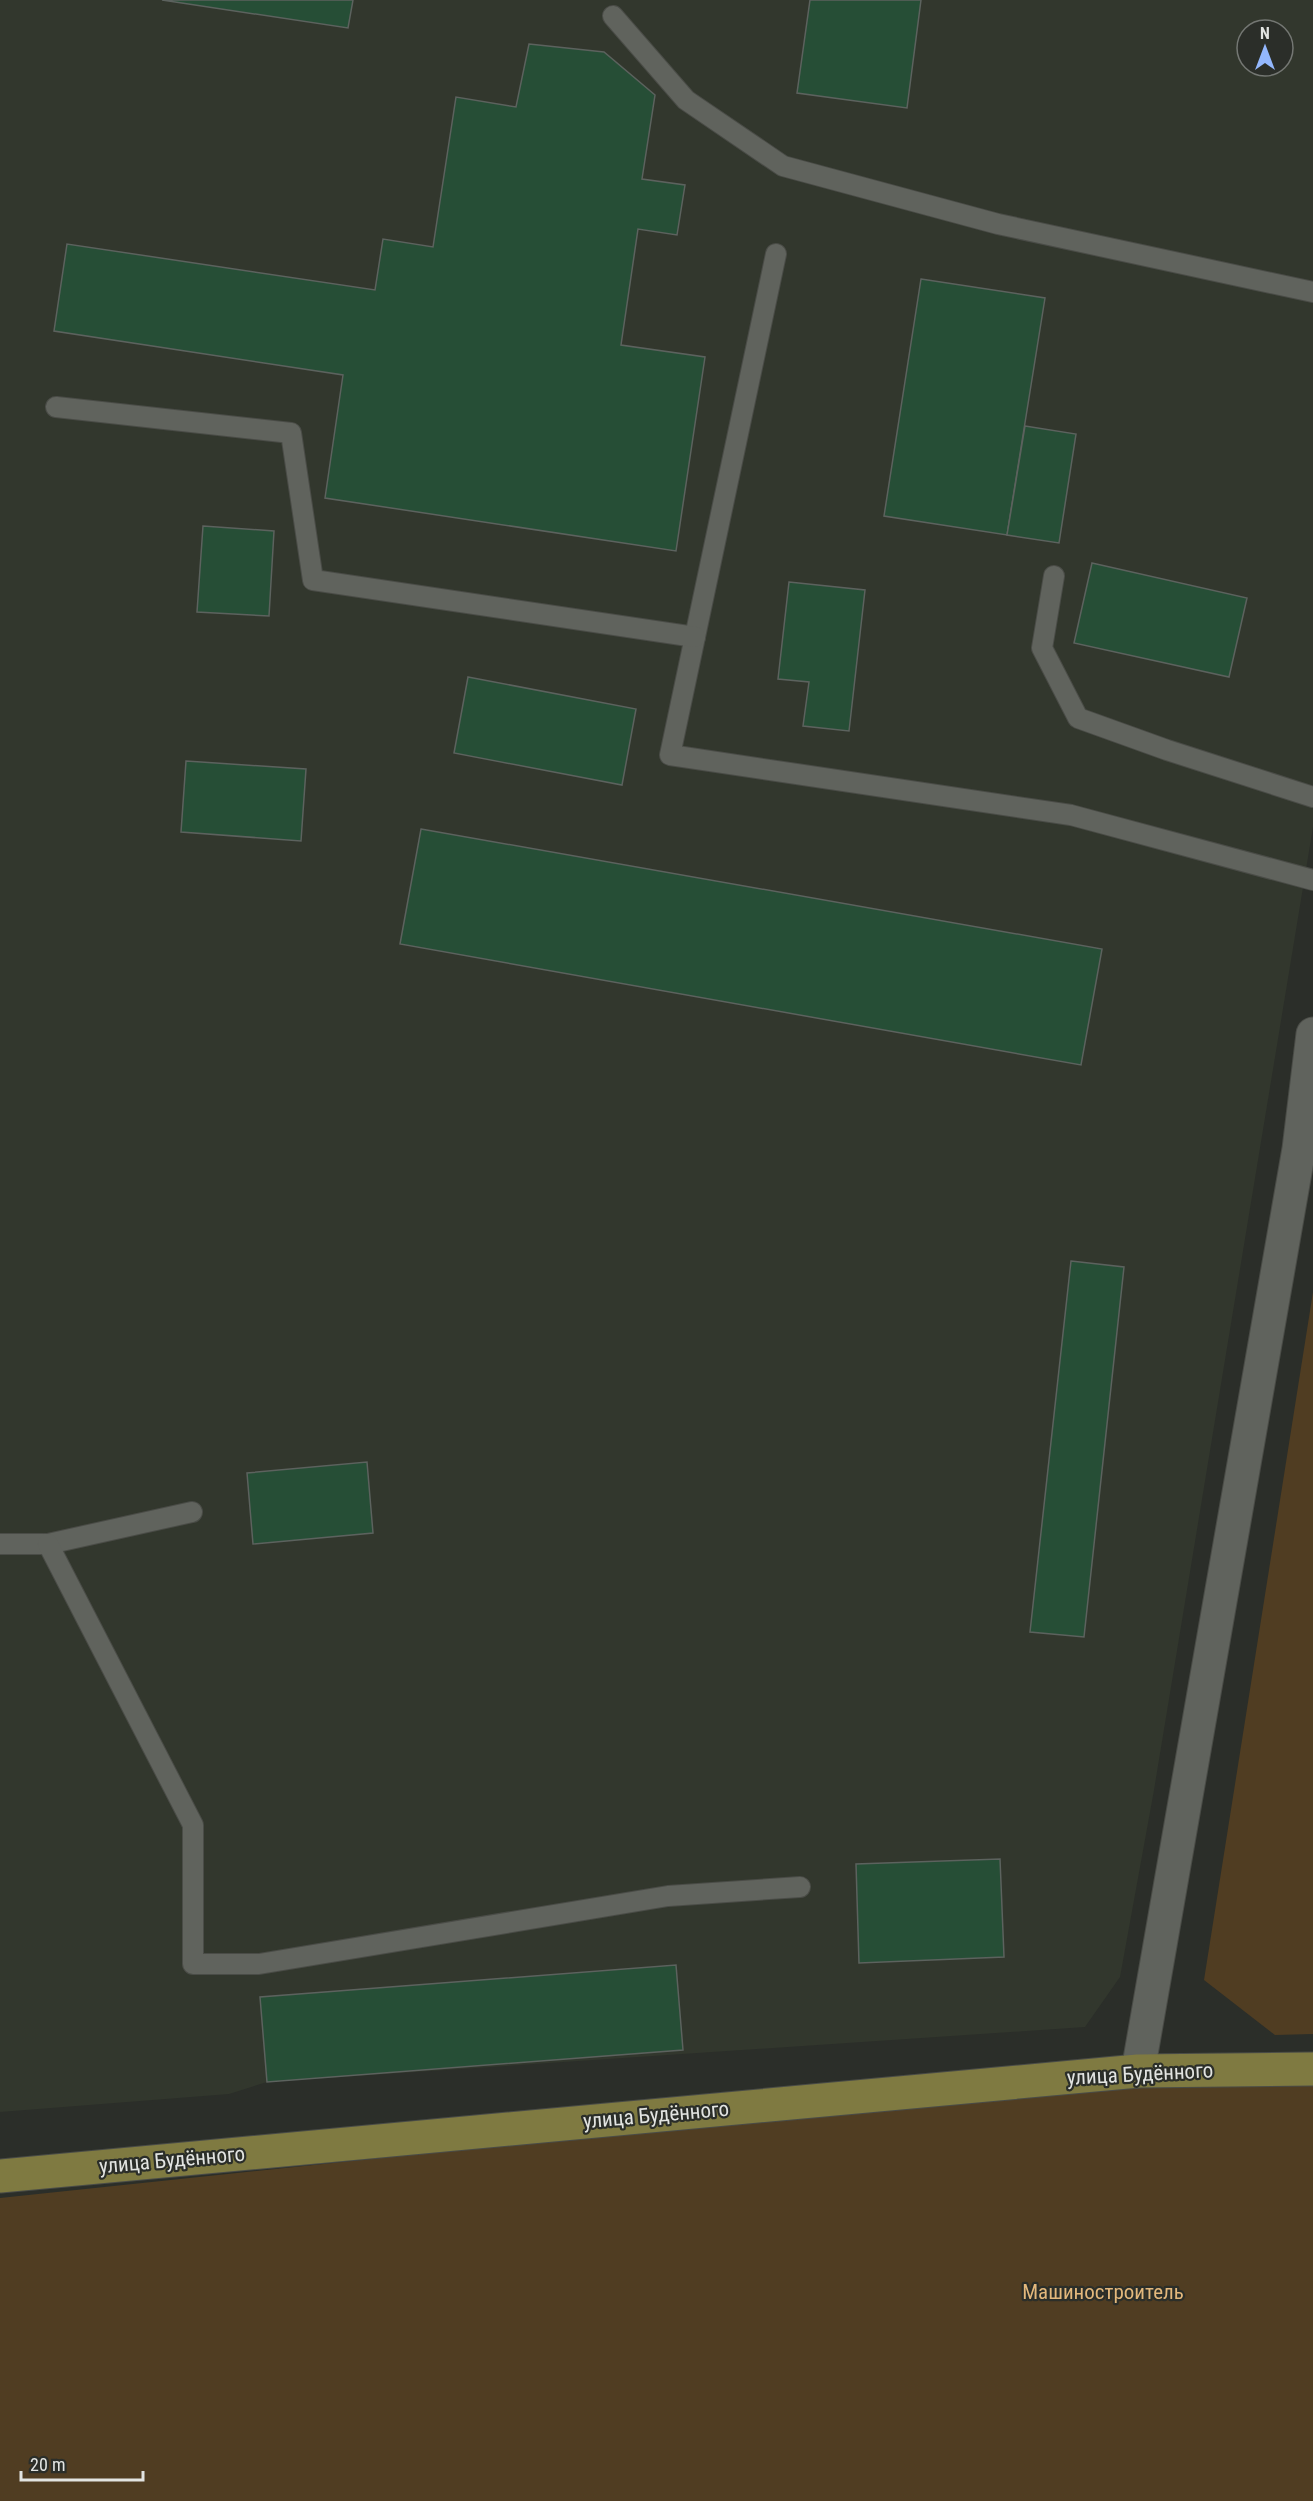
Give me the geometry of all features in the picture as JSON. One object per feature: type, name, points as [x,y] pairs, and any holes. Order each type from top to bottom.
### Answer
[{"type":"main road","name":"улица Будённого","points":[[0,2176],[1137,2071],[1313,2069]]},
{"type":"street","points":[[1137,2071],[1299,1149],[1313,1034]]},
{"type":"lane","points":[[613,16],[686,100],[783,166],[998,225],[1313,292]]},
{"type":"lane","points":[[776,254],[670,755],[1071,815],[1313,880]]},
{"type":"lane","points":[[56,406],[291,433],[313,580],[695,638]]},
{"type":"lane","points":[[1054,576],[1042,648],[1078,718],[1167,750],[1313,797]]},
{"type":"lane","points":[[0,1544],[48,1544],[192,1512]]},
{"type":"lane","points":[[48,1544],[193,1825],[193,1964],[259,1964],[668,1896],[800,1887]]},
{"type":"shaded area","points":[[0,0],[1313,0],[1313,827],[1154,1790],[1120,1977],[1085,2027],[267,2082],[229,2094],[0,2112]]},
{"type":"green space","points":[[1313,1292],[1313,2034],[1275,2035],[1204,1980]]},
{"type":"green space","name":"Машиностроитель","points":[[1313,2079],[1313,2501],[0,2501],[0,2198],[1123,2080]]},
{"type":"building","points":[[162,0],[353,0],[348,28]]},
{"type":"building","points":[[810,0],[921,0],[907,108],[797,93]]},
{"type":"building","points":[[529,44],[604,52],[655,95],[642,179],[685,185],[677,235],[638,229],[621,345],[705,357],[676,551],[325,498],[343,375],[54,331],[67,244],[375,290],[383,239],[433,247],[456,97],[516,107]]},
{"type":"building","points":[[921,279],[1045,298],[1007,535],[884,516]]},
{"type":"building","points":[[1025,426],[1076,434],[1059,543],[1007,535]]},
{"type":"building","points":[[203,526],[274,531],[269,616],[197,612]]},
{"type":"building","points":[[1092,563],[1247,598],[1229,677],[1074,643]]},
{"type":"building","points":[[789,582],[865,590],[849,731],[803,726],[809,682],[778,679]]},
{"type":"building","points":[[468,677],[636,709],[622,785],[454,753]]},
{"type":"building","points":[[186,761],[306,769],[301,841],[181,832]]},
{"type":"building","points":[[421,829],[1102,949],[1081,1065],[400,944]]},
{"type":"building","points":[[1071,1261],[1124,1267],[1084,1637],[1030,1632]]},
{"type":"building","points":[[367,1462],[373,1533],[253,1544],[247,1473]]},
{"type":"building","points":[[1000,1859],[1004,1957],[859,1963],[856,1864]]},
{"type":"building","points":[[676,1965],[683,2050],[267,2082],[260,1997]]}]
